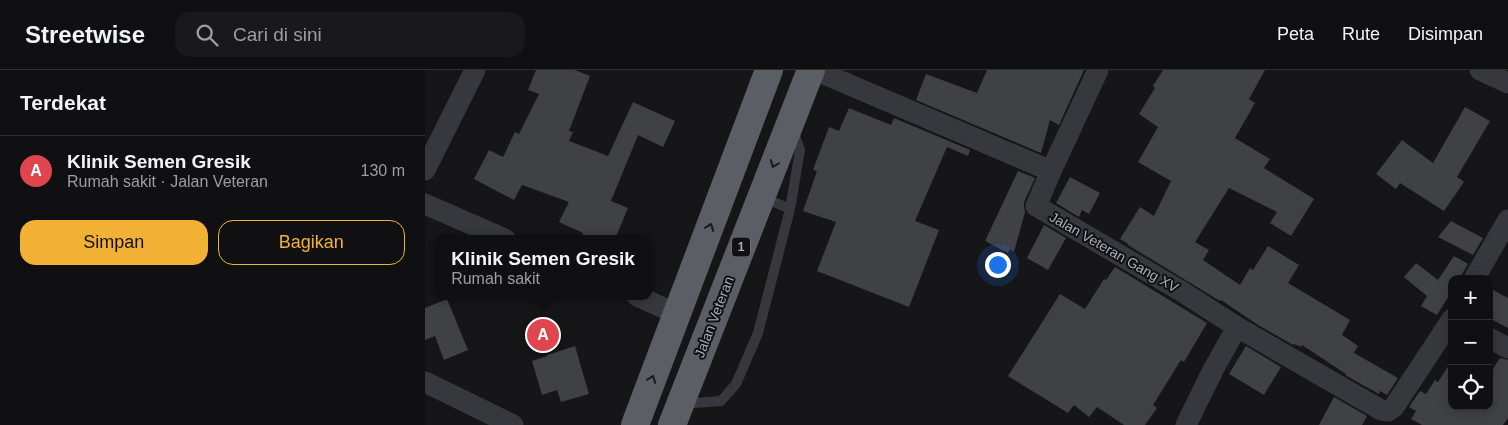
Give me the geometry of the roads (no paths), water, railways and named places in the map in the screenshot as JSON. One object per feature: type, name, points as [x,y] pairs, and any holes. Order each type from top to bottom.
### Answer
[{"type":"highway","points":[[635,425],[769,70]]},
{"type":"highway","name":"Jalan Veteran","points":[[677,413],[787,130],[813,70]]},
{"type":"street","points":[[425,170],[475,70]]},
{"type":"street","points":[[813,70],[1051,171],[1098,70]]},
{"type":"street","points":[[1480,70],[1508,83]]},
{"type":"street","name":"Jalan Veteran Gang XV","points":[[1051,171],[1036,206],[1181,291],[1237,327],[1381,410],[1388,411],[1394,407],[1451,320]]},
{"type":"street","points":[[425,204],[496,235]]},
{"type":"street","points":[[1476,275],[1508,220]]},
{"type":"street","points":[[646,300],[677,314]]},
{"type":"street","points":[[1185,425],[1237,327]]},
{"type":"street","points":[[1493,340],[1508,348]]},
{"type":"street","points":[[425,382],[513,425]]},
{"type":"lane","points":[[677,413],[695,403],[721,402],[735,384],[758,333],[790,209],[800,150],[795,136],[787,130]]},
{"type":"lane","points":[[761,196],[790,209]]},
{"type":"place","name":"Klinik Semen Gresik","points":[[543,335]]}]
